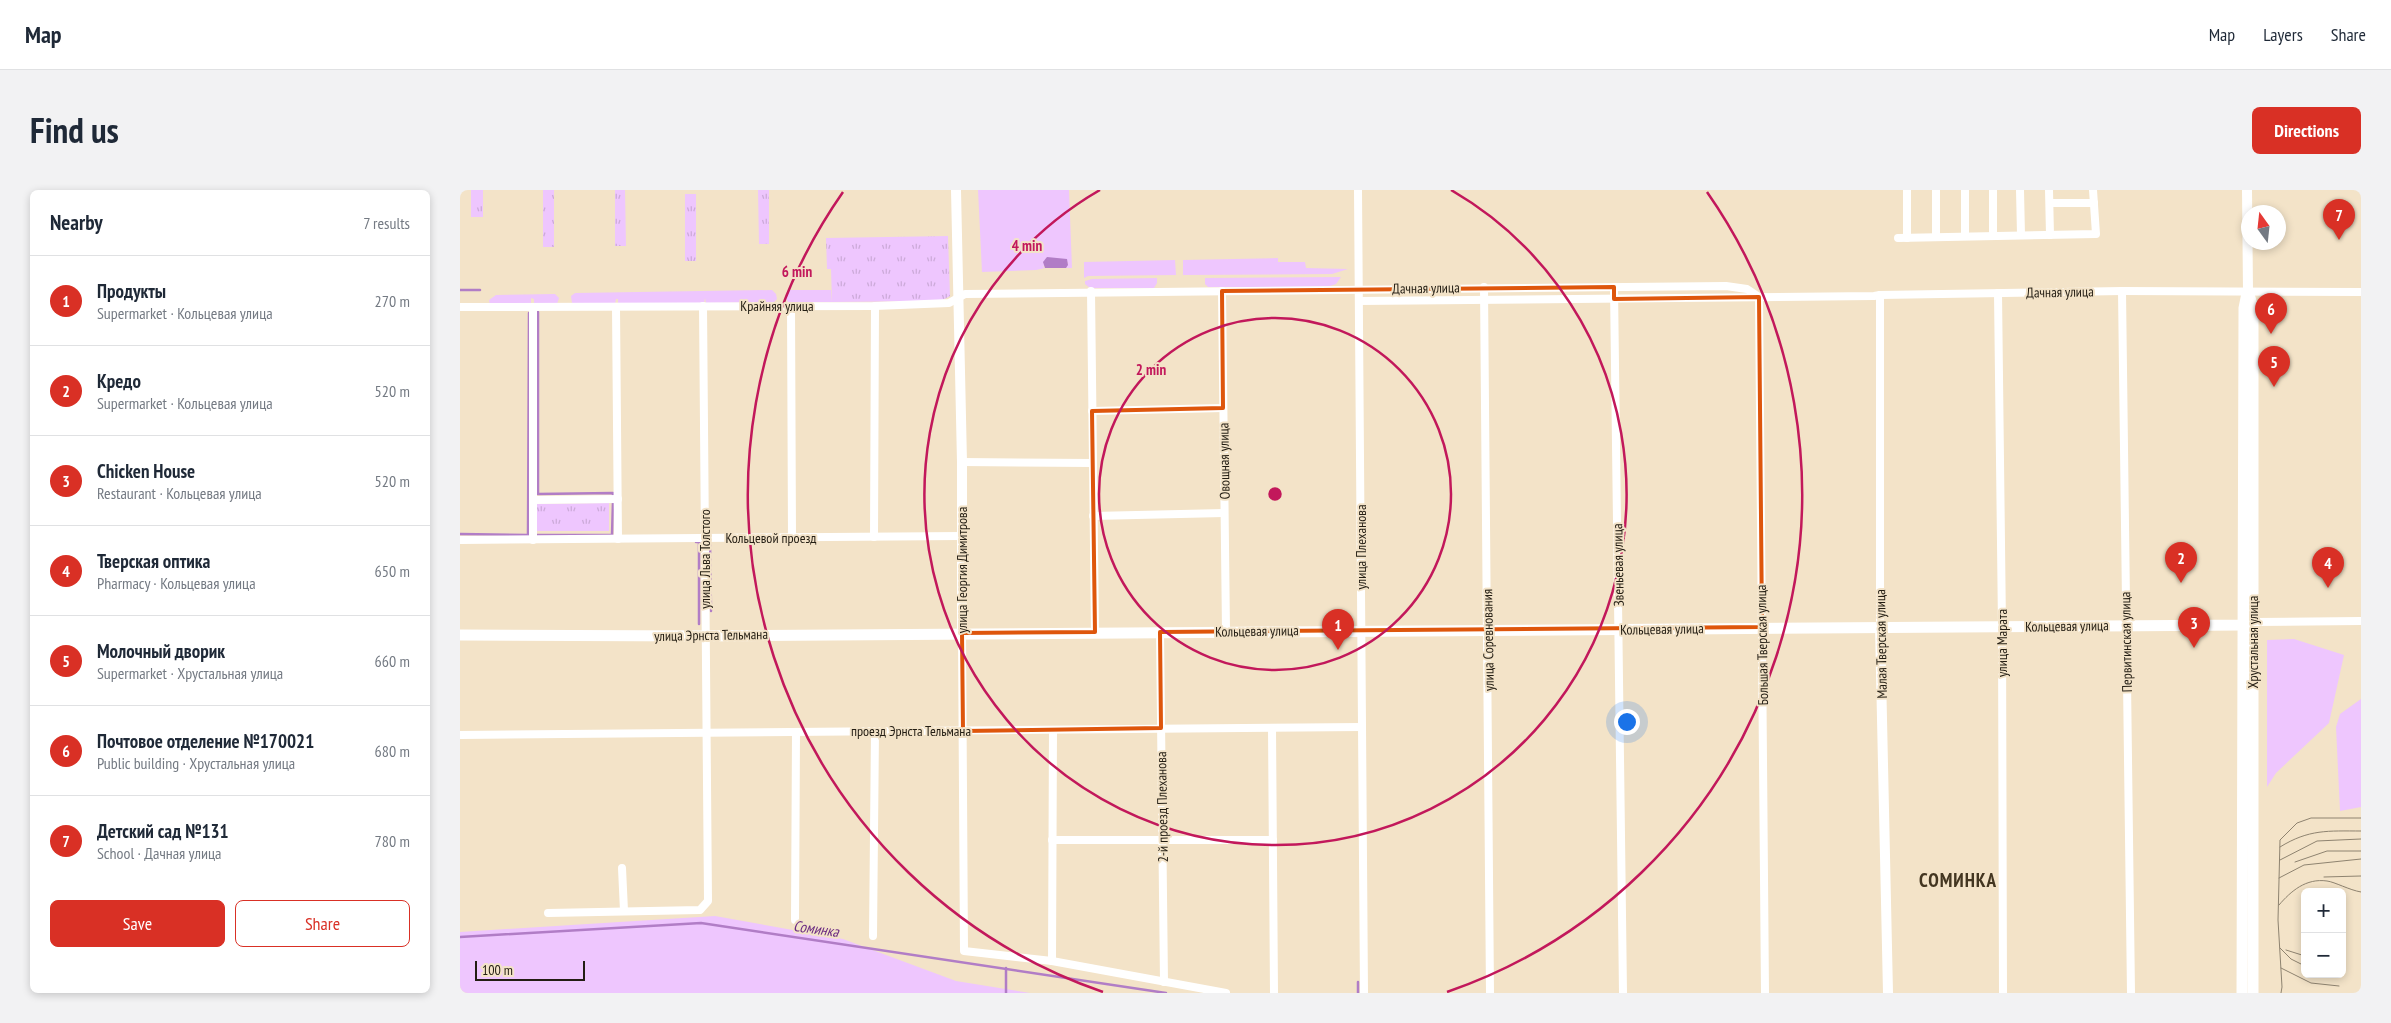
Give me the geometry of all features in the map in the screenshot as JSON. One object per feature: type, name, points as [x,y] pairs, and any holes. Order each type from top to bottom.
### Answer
[{"type":"main road","name":"Хрустальная улица","points":[[2248,291],[2244,308],[2253,993]]},
{"type":"main road","name":"Хрустальная улица","points":[[2242,993],[2249,623]]},
{"type":"main road","name":"Кольцевая улица","points":[[962,633],[2002,627],[2249,623]]},
{"type":"main road","name":"улица Эрнста Тельмана","points":[[460,635],[704,636],[962,633]]},
{"type":"street","name":"улица Георгия Димитрова","points":[[956,190],[962,462],[964,951],[1052,961]]},
{"type":"street","name":"улица Плеханова","points":[[1358,190],[1364,993]]},
{"type":"street","points":[[1907,190],[1907,238]]},
{"type":"street","points":[[1936,190],[1936,237]]},
{"type":"street","points":[[1965,190],[1965,236]]},
{"type":"street","points":[[1993,190],[1993,236]]},
{"type":"street","points":[[2020,190],[2021,235]]},
{"type":"street","points":[[2050,190],[2050,235]]},
{"type":"street","points":[[1898,238],[2096,234],[2093,190]]},
{"type":"street","name":"Хрустальная улица","points":[[2247,190],[2248,291]]},
{"type":"street","points":[[2050,203],[2094,203]]},
{"type":"street","name":"Дачная улица","points":[[1091,291],[1726,286],[1747,289],[1759,298]]},
{"type":"street","name":"улица Соревнования","points":[[1484,287],[1490,993]]},
{"type":"street","name":"Звеньевая улица","points":[[1614,287],[1623,993]]},
{"type":"street","name":"Крайняя улица","points":[[460,307],[875,306],[949,303],[965,294],[1091,291]]},
{"type":"street","points":[[1091,291],[1095,632]]},
{"type":"street","name":"Овощная улица","points":[[1222,291],[1226,631]]},
{"type":"street","name":"Дачная улица","points":[[1359,301],[1759,298],[1874,296],[1880,294],[2122,291],[2361,292]]},
{"type":"street","name":"Первитинская улица","points":[[2122,291],[2131,993]]},
{"type":"street","name":"улица Марата","points":[[1998,293],[2002,627],[2003,993]]},
{"type":"street","name":"Малая Тверская улица","points":[[1880,294],[1880,627],[1888,993]]},
{"type":"street","name":"Большая Тверская улица","points":[[1759,298],[1765,993]]},
{"type":"street","name":"улица Льва Толстого","points":[[624,911],[700,910],[708,901],[704,636],[706,538],[703,306]]},
{"type":"street","points":[[791,306],[792,538]]},
{"type":"street","points":[[874,537],[875,306]]},
{"type":"street","points":[[532,540],[534,307]]},
{"type":"street","points":[[616,307],[618,539]]},
{"type":"street","points":[[1092,411],[1223,408]]},
{"type":"street","points":[[962,462],[1093,463]]},
{"type":"street","points":[[533,500],[618,499]]},
{"type":"street","points":[[1093,516],[1224,513]]},
{"type":"street","name":"Кольцевой проезд","points":[[460,540],[962,536]]},
{"type":"street","name":"Кольцевая улица","points":[[2249,623],[2361,621]]},
{"type":"street","name":"2-й проезд Плеханова","points":[[1160,632],[1164,982]]},
{"type":"street","name":"проезд Эрнста Тельмана","points":[[460,735],[1362,727]]},
{"type":"street","points":[[1272,728],[1274,993]]},
{"type":"street","points":[[1052,730],[1052,961],[1226,993]]},
{"type":"street","points":[[873,936],[875,731]]},
{"type":"street","points":[[795,920],[796,732]]},
{"type":"street","points":[[1052,840],[1273,840]]},
{"type":"street","points":[[548,913],[624,911],[622,868]]},
{"type":"highlighted area","points":[[1614,287],[1614,299],[1759,297],[1762,627],[1160,632],[1161,728],[963,731],[962,633],[1095,632],[1092,411],[1223,408],[1222,291]]},
{"type":"green space","points":[[471,190],[483,190],[483,217],[471,217]]},
{"type":"green space","points":[[543,190],[554,190],[554,247],[543,247]]},
{"type":"green space","points":[[615,190],[625,190],[626,246],[615,246]]},
{"type":"green space","points":[[758,190],[769,190],[769,244],[759,244]]},
{"type":"green space","points":[[978,190],[1069,190],[1072,268],[1066,268],[1068,262],[1043,266],[1045,268],[1036,270],[982,272]]},
{"type":"green space","points":[[685,194],[696,194],[696,261],[685,261]]},
{"type":"green space","points":[[948,236],[950,296],[941,301],[832,302],[831,269],[827,269],[826,238]]},
{"type":"green space","points":[[1278,258],[1278,262],[1305,262],[1306,268],[1348,269],[1332,274],[1183,275],[1183,260]]},
{"type":"green space","points":[[1175,260],[1176,275],[1088,276],[1084,278],[1084,262]]},
{"type":"green space","points":[[1341,277],[1336,284],[1327,287],[1208,287],[1205,284],[1205,278]]},
{"type":"green space","points":[[1157,278],[1154,288],[1090,288],[1085,284],[1085,281],[1092,279]]},
{"type":"green space","points":[[772,290],[776,294],[777,299],[774,302],[706,303],[705,298],[704,303],[618,304],[618,299],[616,299],[615,304],[572,303],[571,296],[575,293]]},
{"type":"green space","points":[[789,290],[831,290],[832,302],[788,302],[785,297]]},
{"type":"green space","points":[[555,294],[559,298],[557,304],[534,305],[534,299],[531,298],[531,305],[490,305],[489,300],[496,295]]},
{"type":"green space","points":[[609,503],[609,531],[537,531],[537,504]]},
{"type":"green space","points":[[2294,639],[2344,655],[2329,723],[2276,773],[2267,787],[2267,640]]},
{"type":"green space","points":[[2361,699],[2361,807],[2340,811],[2336,727],[2340,714]]},
{"type":"green space","points":[[715,916],[843,939],[956,981],[1030,993],[460,993],[460,932]]},
{"type":"shaded area","points":[[1047,257],[1067,259],[1068,265],[1066,268],[1045,268],[1043,262]]},
{"type":"waterway","points":[[460,290],[480,290]]},
{"type":"waterway","points":[[538,312],[538,494],[613,493],[613,496]]},
{"type":"waterway","points":[[528,535],[529,313]]},
{"type":"waterway","points":[[534,535],[612,535],[613,501]]},
{"type":"waterway","points":[[460,534],[528,535]]},
{"type":"waterway","points":[[696,542],[699,542],[699,624]]},
{"type":"waterway","points":[[710,543],[711,611]]},
{"type":"waterway","name":"Соминка","points":[[460,937],[701,923],[1166,993]]},
{"type":"waterway","points":[[1006,968],[1006,993]]},
{"type":"waterway","points":[[1358,982],[1358,993]]},
{"type":"tram line","points":[[2281,993],[2278,920],[2280,840],[2297,823],[2311,818],[2361,818]]},
{"type":"tram line","points":[[2280,847],[2300,837],[2319,832],[2361,831]]},
{"type":"tram line","points":[[2280,860],[2317,841],[2361,839]]},
{"type":"tram line","points":[[2295,862],[2327,851],[2361,851]]},
{"type":"tram line","points":[[2279,878],[2304,865],[2361,859]]},
{"type":"tram line","points":[[2324,877],[2361,876]]},
{"type":"tram line","points":[[2279,905],[2294,890],[2312,882],[2330,882],[2361,892]]},
{"type":"tram line","points":[[2280,948],[2291,959],[2301,964]]},
{"type":"tram line","points":[[2286,950],[2301,955]]},
{"type":"tram line","points":[[2281,968],[2311,983],[2339,986]]},
{"type":"place","name":"Детский сад №131","points":[[2339,240]]},
{"type":"place","name":"Почтовое отделение №170021","points":[[2271,334]]},
{"type":"place","name":"Молочный дворик","points":[[2274,387]]},
{"type":"place","name":"Кредо","points":[[2181,583]]},
{"type":"place","name":"Тверская оптика","points":[[2328,588]]},
{"type":"place","name":"Chicken House","points":[[2194,648]]},
{"type":"place","name":"Продукты","points":[[1338,650]]},
{"type":"district","name":"СОМИНКА","points":[[1958,880]]}]
